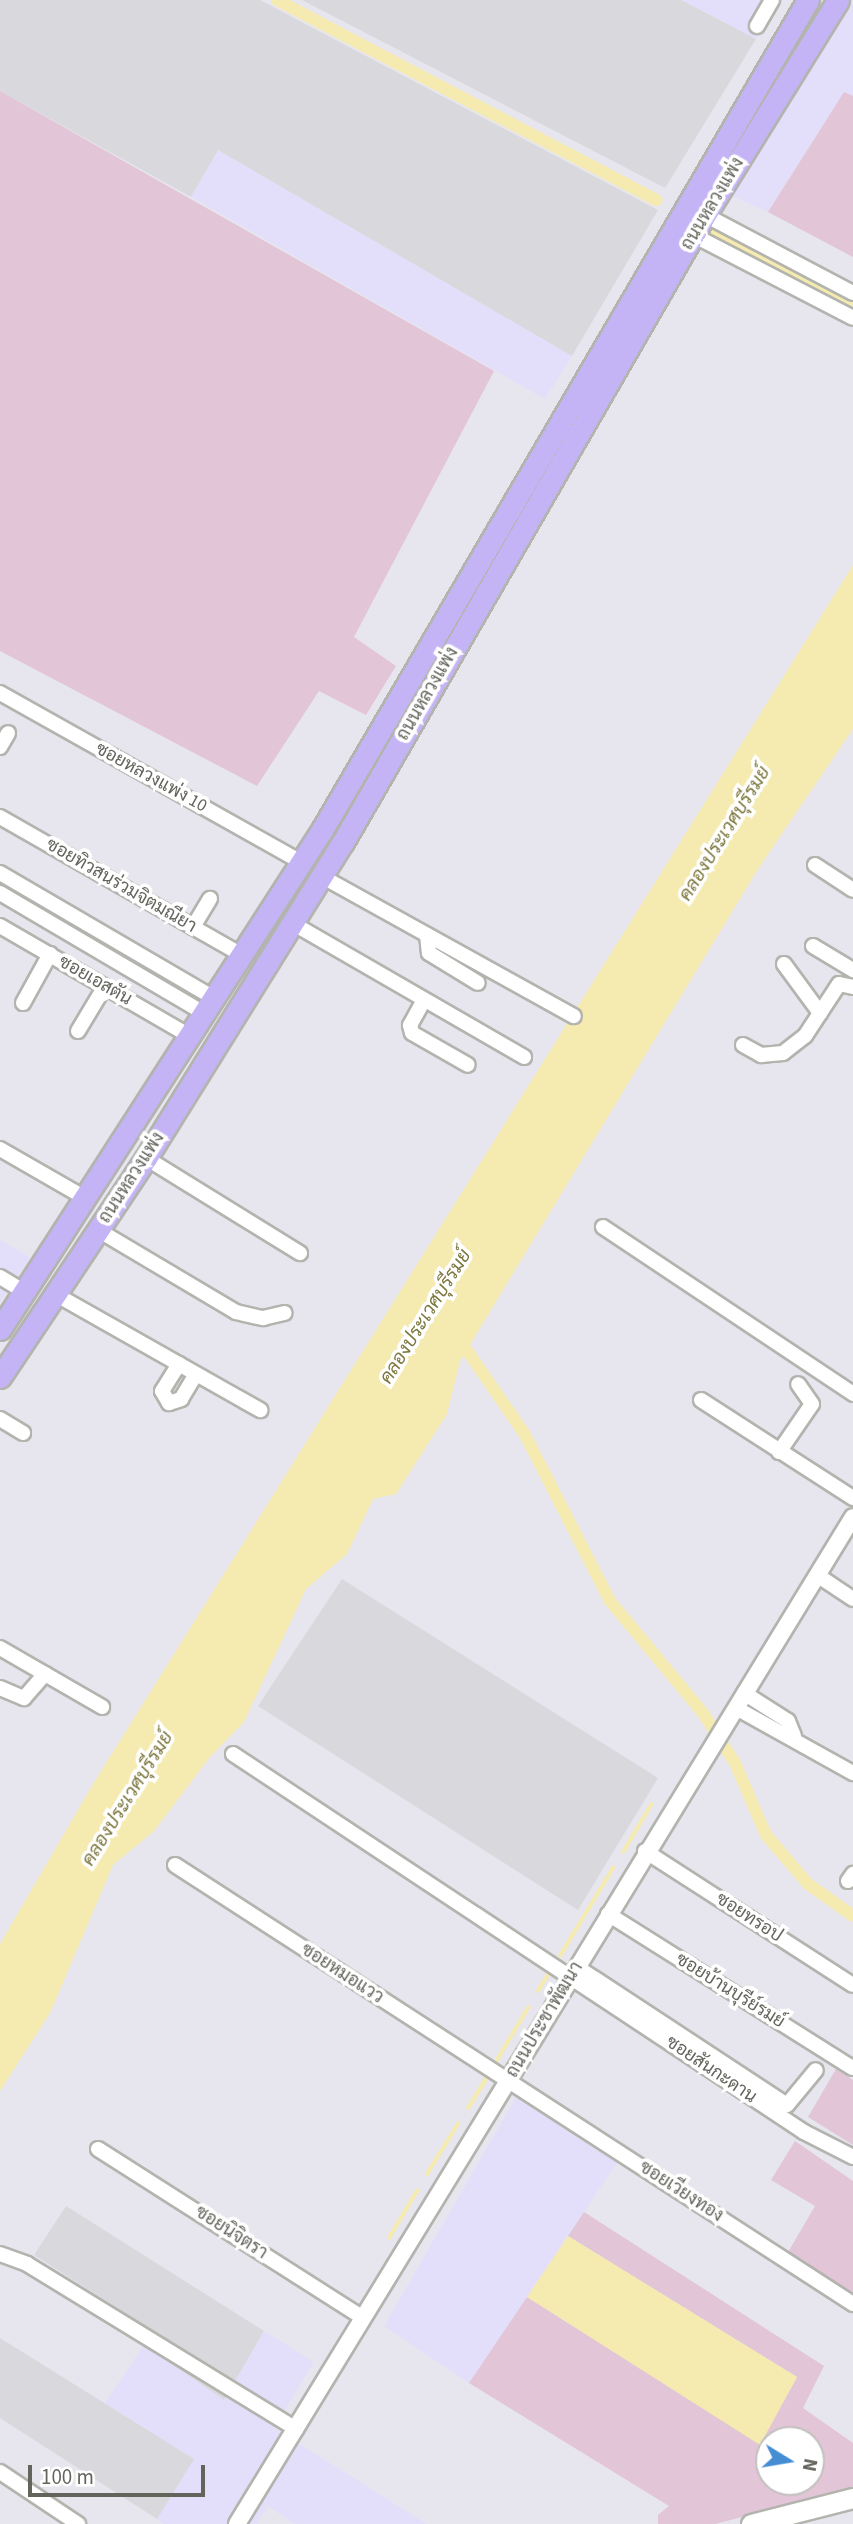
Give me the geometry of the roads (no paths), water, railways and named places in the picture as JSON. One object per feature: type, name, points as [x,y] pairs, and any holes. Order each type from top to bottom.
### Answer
[{"type":"main road","name":"ถนนหลวงแพ่ง","points":[[0,1329],[123,1145],[322,830],[808,0]]},
{"type":"main road","name":"ถนนหลวงแพ่ง","points":[[0,1377],[146,1158],[343,842],[693,235],[838,0]]},
{"type":"main road","points":[[322,830],[343,842]]},
{"type":"main road","points":[[123,1145],[146,1158]]},
{"type":"main road","points":[[751,2524],[853,2498]]},
{"type":"street","points":[[757,26],[772,0]]},
{"type":"street","points":[[705,215],[853,293]]},
{"type":"street","points":[[693,235],[853,318]]},
{"type":"street","name":"ซอยหลวงแพ่ง 10","points":[[0,693],[301,862]]},
{"type":"street","points":[[0,747],[8,733]]},
{"type":"street","name":"ซอยทิวสนร่วมจิตมณียา","points":[[0,817],[242,955]]},
{"type":"street","points":[[815,866],[853,890]]},
{"type":"street","points":[[0,873],[137,953],[209,1006]]},
{"type":"street","points":[[321,877],[574,1016]]},
{"type":"street","points":[[0,893],[129,969],[209,1006]]},
{"type":"street","points":[[193,927],[210,899]]},
{"type":"street","points":[[292,923],[524,1057]]},
{"type":"street","name":"ซอยเอสตัน","points":[[0,926],[190,1037]]},
{"type":"street","points":[[427,935],[429,953],[478,983]]},
{"type":"street","points":[[813,946],[853,970]]},
{"type":"street","points":[[129,969],[137,953]]},
{"type":"street","points":[[23,1003],[50,954]]},
{"type":"street","points":[[784,964],[820,1013]]},
{"type":"street","points":[[743,1045],[761,1055],[783,1053],[805,1036],[839,984],[853,987]]},
{"type":"street","points":[[78,1031],[105,986]]},
{"type":"street","points":[[424,1000],[410,1025],[412,1033],[468,1065]]},
{"type":"street","points":[[0,1149],[87,1199]]},
{"type":"street","points":[[146,1158],[300,1254]]},
{"type":"street","points":[[603,1227],[853,1394]]},
{"type":"street","points":[[98,1230],[236,1312],[263,1318],[284,1313]]},
{"type":"street","points":[[0,1277],[25,1292]]},
{"type":"street","points":[[55,1294],[260,1410]]},
{"type":"street","points":[[178,1364],[162,1391],[169,1403],[181,1399],[196,1374]]},
{"type":"street","points":[[779,1452],[812,1404],[798,1384]]},
{"type":"street","points":[[701,1401],[853,1498]]},
{"type":"street","points":[[0,1419],[23,1433]]},
{"type":"street","name":"ถนนประชาพัฒนา","points":[[237,2524],[509,2080],[645,1851],[853,1517]]},
{"type":"street","points":[[817,1575],[853,1599]]},
{"type":"street","points":[[0,1648],[102,1707]]},
{"type":"street","points":[[0,1688],[24,1698],[45,1674]]},
{"type":"street","points":[[744,1693],[788,1721],[794,1736]]},
{"type":"street","points":[[736,1708],[780,1736],[794,1736],[853,1773]]},
{"type":"street","points":[[233,1754],[788,2105],[816,2070]]},
{"type":"street","name":"ซอยทรอป","points":[[645,1851],[853,1985]]},
{"type":"street","name":"ซอยหมอแวว","points":[[176,1865],[509,2080]]},
{"type":"street","name":"ซอยบ้านบุรีย์รมย์","points":[[608,1913],[853,2068]]},
{"type":"street","name":"ซอยสันกะดาน","points":[[575,1971],[804,2132],[853,2157]]},
{"type":"street","name":"ซอยเวียงทอง","points":[[509,2080],[853,2304]]},
{"type":"street","name":"ซอยนิจิตรา","points":[[98,2148],[363,2318]]},
{"type":"street","points":[[0,2254],[27,2264],[296,2429]]},
{"type":"street","points":[[0,2472],[78,2524]]},
{"type":"water","name":"คลองประเวศบุรีรมย์","points":[[853,565],[853,729],[758,869],[460,1361],[447,1414],[396,1494],[373,1499],[347,1554],[306,1589],[244,1722],[210,1757],[154,1831],[113,1865],[50,2013],[0,2091],[0,1944],[93,1784]]},
{"type":"water","points":[[568,2236],[797,2377],[770,2426],[755,2426],[755,2442],[527,2297]]},
{"type":"waterway","points":[[277,0],[657,200]]},
{"type":"waterway","points":[[716,232],[853,306]]},
{"type":"waterway","points":[[457,1336],[524,1433],[610,1601],[703,1713],[735,1763],[766,1835],[808,1884],[853,1916]]},
{"type":"waterway","points":[[623,1852],[651,1805]]},
{"type":"waterway","points":[[560,1956],[613,1868]]},
{"type":"waterway","points":[[538,1991],[549,1973]]},
{"type":"waterway","points":[[497,2060],[528,2008]]},
{"type":"waterway","points":[[468,2108],[487,2077]]},
{"type":"waterway","points":[[427,2174],[458,2124]]},
{"type":"waterway","points":[[389,2238],[417,2191]]}]
